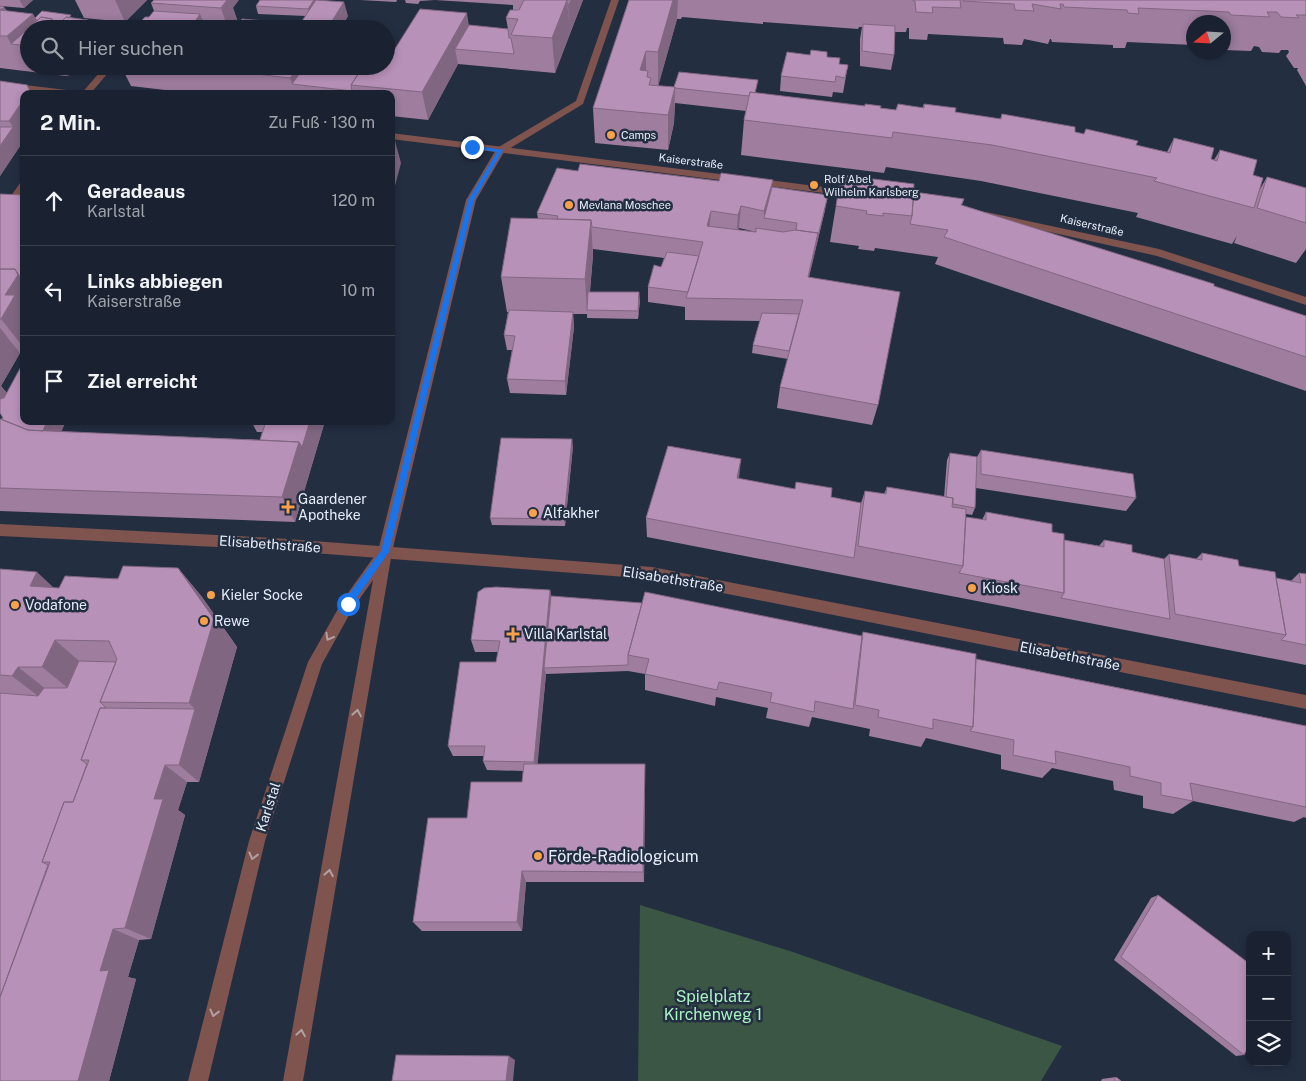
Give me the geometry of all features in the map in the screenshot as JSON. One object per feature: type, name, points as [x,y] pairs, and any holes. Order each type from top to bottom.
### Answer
[{"type":"street","points":[[500,150],[580,102],[615,0]]},
{"type":"street","points":[[89,90],[102,75]]},
{"type":"street","points":[[0,85],[42,90]]},
{"type":"street","name":"Kaiserstraße","points":[[395,137],[869,196]]},
{"type":"street","name":"Karlstal","points":[[293,1081],[385,552],[471,200],[500,150]]},
{"type":"street","points":[[0,220],[20,191]]},
{"type":"street","name":"Kaiserstraße","points":[[976,212],[1159,253],[1306,301]]},
{"type":"street","name":"Elisabethstraße","points":[[0,530],[227,541],[652,573],[1306,702]]},
{"type":"street","name":"Karlstal","points":[[198,1081],[257,841],[315,662],[348,604],[385,552]]},
{"type":"green space","name":"Spielplatz Kirchenweg 1","points":[[640,905],[790,951],[1062,1046],[1041,1081],[638,1081]]},
{"type":"building","points":[[154,0],[227,0],[221,8],[151,3]]},
{"type":"building","points":[[260,0],[314,0],[308,9],[256,6]]},
{"type":"building","points":[[316,0],[344,2],[333,20],[303,20]]},
{"type":"building","points":[[524,0],[567,0],[552,38],[511,35],[518,19],[506,18],[510,10],[519,10]]},
{"type":"building","points":[[629,0],[673,0],[658,52],[646,51],[640,70],[648,71],[647,77],[651,78],[649,85],[675,87],[668,115],[593,108]]},
{"type":"building","points":[[913,0],[960,0],[961,8],[932,7],[933,13],[916,12],[915,1]]},
{"type":"building","points":[[1306,0],[1306,15],[1296,15],[1299,18],[1281,17],[1277,12],[1267,12],[1270,17],[1231,15],[1229,12],[1138,8],[1139,14],[1128,13],[1127,10],[1064,7],[1063,4],[1060,4],[1061,9],[1032,4],[1034,11],[1015,10],[1014,4],[963,1]]},
{"type":"building","points":[[420,9],[467,13],[422,92],[351,85],[357,75],[395,75],[395,49]]},
{"type":"building","points":[[0,10],[33,14],[26,20],[20,20],[20,25],[7,36],[0,36]]},
{"type":"building","points":[[42,11],[71,15],[63,20],[41,17],[36,20],[35,18]]},
{"type":"building","points":[[154,11],[200,14],[196,20],[142,20],[145,17],[149,17]]},
{"type":"building","points":[[41,17],[52,19],[51,20],[38,20]]},
{"type":"building","points":[[66,17],[88,20],[63,20]]},
{"type":"building","points":[[863,24],[895,26],[894,55],[862,51]]},
{"type":"building","points":[[469,25],[508,29],[514,54],[455,49]]},
{"type":"building","points":[[20,36],[20,45],[11,44]]},
{"type":"building","points":[[811,50],[827,52],[827,57],[840,58],[839,64],[848,65],[845,78],[836,76],[835,82],[781,76],[787,52],[810,55]]},
{"type":"building","points":[[679,72],[758,80],[755,93],[750,92],[749,96],[675,88]]},
{"type":"building","points":[[264,75],[292,75],[290,78]]},
{"type":"building","points":[[298,75],[358,75],[351,85],[352,90],[292,84]]},
{"type":"building","points":[[0,81],[27,85],[30,90],[20,90],[20,105],[9,121],[0,121]]},
{"type":"building","points":[[750,92],[865,106],[865,104],[896,110],[898,104],[924,108],[924,104],[956,108],[955,112],[1001,119],[1002,114],[1075,127],[1075,132],[1084,134],[1086,129],[1138,141],[1136,145],[1170,153],[1174,138],[1214,148],[1211,159],[1217,161],[1220,150],[1257,160],[1253,175],[1263,178],[1254,208],[1154,181],[1157,178],[992,145],[893,132],[892,138],[744,120]]},
{"type":"building","points":[[0,127],[13,127],[0,146]]},
{"type":"building","points":[[580,164],[719,181],[721,173],[773,180],[764,211],[741,206],[738,215],[711,211],[707,226],[756,232],[756,228],[783,232],[795,230],[818,233],[808,277],[900,292],[878,405],[780,387],[803,300],[686,298],[703,242],[592,227],[591,220],[557,219],[558,216],[537,213],[557,168],[578,171]]},
{"type":"building","points":[[841,175],[914,184],[912,216],[883,213],[883,216],[866,214],[867,211],[836,206]]},
{"type":"building","points":[[1267,177],[1306,188],[1306,223],[1257,208]]},
{"type":"building","points":[[772,187],[828,195],[817,240],[818,233],[796,230],[797,223],[764,218]]},
{"type":"building","points":[[914,192],[964,199],[961,205],[1214,284],[1214,286],[1306,316],[1306,357],[944,237],[948,230],[910,224]]},
{"type":"building","points":[[0,194],[20,195],[20,277],[15,269],[0,269]]},
{"type":"building","points":[[511,218],[591,220],[585,279],[501,277]]},
{"type":"building","points":[[667,252],[699,256],[688,292],[648,287],[654,265],[661,267]]},
{"type":"building","points":[[0,269],[15,269],[18,275],[5,295],[15,295],[1,319],[0,319]]},
{"type":"building","points":[[588,292],[639,292],[638,311],[587,310]]},
{"type":"building","points":[[509,310],[573,312],[565,381],[507,379],[515,336],[504,335]]},
{"type":"building","points":[[762,313],[799,314],[789,351],[753,345]]},
{"type":"building","points":[[20,368],[20,425],[45,425],[43,431],[28,430],[1,419],[3,418],[0,413],[0,399],[4,398]]},
{"type":"building","points":[[0,419],[28,430],[299,442],[282,497],[0,488]]},
{"type":"building","points":[[265,425],[309,425],[302,447],[299,442],[260,440]]},
{"type":"building","points":[[501,438],[572,439],[564,519],[490,518]]},
{"type":"building","points":[[668,446],[741,459],[737,478],[795,489],[796,482],[832,488],[831,497],[861,503],[854,558],[646,518]]},
{"type":"building","points":[[981,450],[1133,474],[1136,498],[981,474]]},
{"type":"building","points":[[950,453],[977,457],[975,508],[953,504],[953,498],[946,497]]},
{"type":"building","points":[[887,487],[953,498],[952,507],[966,509],[963,566],[858,546],[865,491],[886,494]]},
{"type":"building","points":[[986,512],[1052,524],[1052,532],[1064,534],[1064,593],[959,573],[963,566],[966,517],[986,520]]},
{"type":"building","points":[[1064,540],[1104,547],[1104,540],[1132,545],[1132,552],[1164,559],[1170,619],[1061,598],[1064,593]]},
{"type":"building","points":[[1202,553],[1238,560],[1239,566],[1275,572],[1286,635],[1175,614],[1169,554],[1202,560]]},
{"type":"building","points":[[123,566],[178,568],[214,619],[189,703],[100,702],[117,659],[109,641],[55,640],[42,667],[18,667],[12,676],[0,675],[0,569],[37,572],[30,586],[59,588],[65,576],[118,579]]},
{"type":"building","points":[[1299,573],[1306,574],[1306,645],[1281,640],[1286,635],[1276,578],[1301,583]]},
{"type":"building","points":[[484,588],[550,590],[534,762],[483,761],[485,746],[448,746],[460,662],[496,662],[500,641],[471,640],[478,592]]},
{"type":"building","points":[[645,592],[862,636],[853,709],[815,701],[814,712],[770,702],[772,693],[719,682],[717,690],[645,674],[649,659],[628,655]]},
{"type":"building","points":[[551,596],[642,603],[628,655],[628,665],[544,668]]},
{"type":"building","points":[[863,632],[976,654],[973,727],[933,719],[933,729],[878,717],[879,710],[855,705]]},
{"type":"building","points":[[976,659],[1306,726],[1306,807],[1190,783],[1193,801],[1161,795],[1161,783],[1130,776],[1130,767],[1055,751],[1056,764],[1013,755],[1014,740],[970,731],[973,727]]},
{"type":"building","points":[[79,661],[116,662],[100,702],[106,708],[100,708],[81,760],[87,764],[73,802],[64,802],[42,862],[48,865],[0,997],[0,693],[38,696],[44,688],[67,688]]},
{"type":"building","points":[[100,708],[195,709],[179,765],[165,765],[154,799],[163,799],[125,928],[113,929],[100,971],[109,970],[78,1081],[0,1081],[0,997],[50,862],[42,862],[64,802],[73,802],[89,760],[81,760]]},
{"type":"building","name":"Förde-Radiologicum","points":[[524,764],[645,764],[643,872],[522,871],[517,922],[413,922],[428,818],[467,818],[471,782],[522,782]]},
{"type":"building","points":[[1158,895],[1246,961],[1246,1051],[1244,1055],[1121,957]]},
{"type":"building","points":[[396,1055],[509,1056],[506,1081],[392,1081]]},
{"type":"place","name":"Camps","points":[[611,135]]},
{"type":"place","name":"Rolf Abel Wilhelm Karlsberg","points":[[814,185]]},
{"type":"place","name":"Mevlana Moschee","points":[[569,205]]},
{"type":"place","name":"Gaardener Apotheke","points":[[288,507]]},
{"type":"place","name":"Alfakher","points":[[533,513]]},
{"type":"place","name":"Kiosk","points":[[972,588]]},
{"type":"place","name":"Kieler Socke","points":[[211,595]]},
{"type":"place","name":"Vodafone","points":[[15,605]]},
{"type":"place","name":"Rewe","points":[[204,621]]},
{"type":"place","name":"Villa Karlstal","points":[[513,634]]},
{"type":"place","name":"Förde-Radiologicum","points":[[538,856]]},
{"type":"route","points":[[348,604],[385,552],[471,200],[500,150],[472,147]]}]
